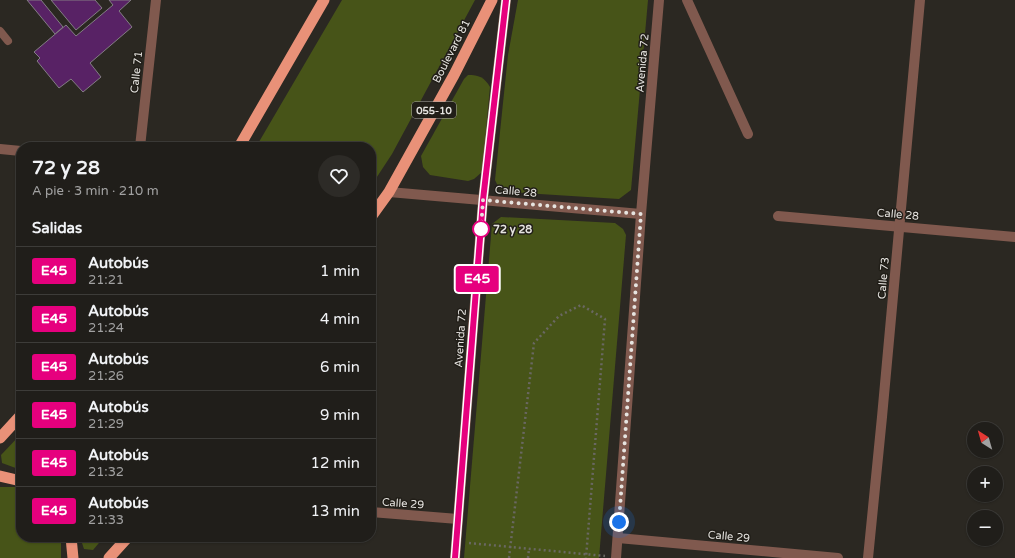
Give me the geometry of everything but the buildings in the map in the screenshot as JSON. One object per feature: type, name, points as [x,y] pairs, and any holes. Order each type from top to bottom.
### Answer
[{"type":"highway","points":[[242,142],[324,0]]},
{"type":"highway","name":"Boulevard 81","points":[[376,210],[389,192],[454,75],[492,0]]},
{"type":"highway","points":[[0,438],[16,420]]},
{"type":"highway","points":[[0,476],[16,480]]},
{"type":"highway","points":[[71,542],[73,558]]},
{"type":"highway","points":[[109,558],[123,542]]},
{"type":"street","name":"Calle 71","points":[[141,142],[156,0]]},
{"type":"street","name":"Avenida 72","points":[[455,558],[483,200],[506,0]]},
{"type":"street","name":"Avenida 72","points":[[616,558],[641,214],[659,0]]},
{"type":"street","points":[[687,0],[748,134]]},
{"type":"street","name":"Calle 73","points":[[868,558],[920,0]]},
{"type":"street","points":[[0,149],[16,151]]},
{"type":"street","name":"Calle 28","points":[[389,192],[641,214]]},
{"type":"street","name":"Calle 28","points":[[778,216],[1015,237]]},
{"type":"street","name":"Calle 29","points":[[376,512],[458,519]]},
{"type":"street","name":"Calle 29","points":[[618,538],[838,558]]},
{"type":"lane","points":[[0,31],[8,41]]},
{"type":"path","points":[[509,558],[534,343],[559,316],[581,305],[605,319],[586,556]]},
{"type":"path","points":[[456,542],[616,558]]},
{"type":"path","points":[[528,549],[528,558]]},
{"type":"green space","points":[[342,0],[475,0],[392,154],[376,178],[376,142],[259,142]]},
{"type":"green space","points":[[518,0],[648,0],[631,190],[619,199],[506,192],[499,188],[495,180],[508,55]]},
{"type":"green space","points":[[468,75],[481,77],[490,87],[482,172],[474,179],[468,181],[430,175],[423,167],[421,156],[464,79]]},
{"type":"green space","points":[[501,217],[615,223],[623,229],[626,235],[599,558],[464,558],[492,224]]},
{"type":"green space","points":[[16,439],[16,468],[2,463],[1,455]]},
{"type":"green space","points":[[0,487],[15,487],[16,542],[61,542],[61,558],[0,558]]},
{"type":"green space","points":[[82,542],[100,542],[93,550],[84,549]]},
{"type":"bus line","name":"E45","points":[[455,558],[483,200],[506,0]]},
{"type":"place","name":"72 y 28","points":[[481,229]]},
{"type":"route","points":[[481,229],[483,200],[641,214],[619,522]]}]
